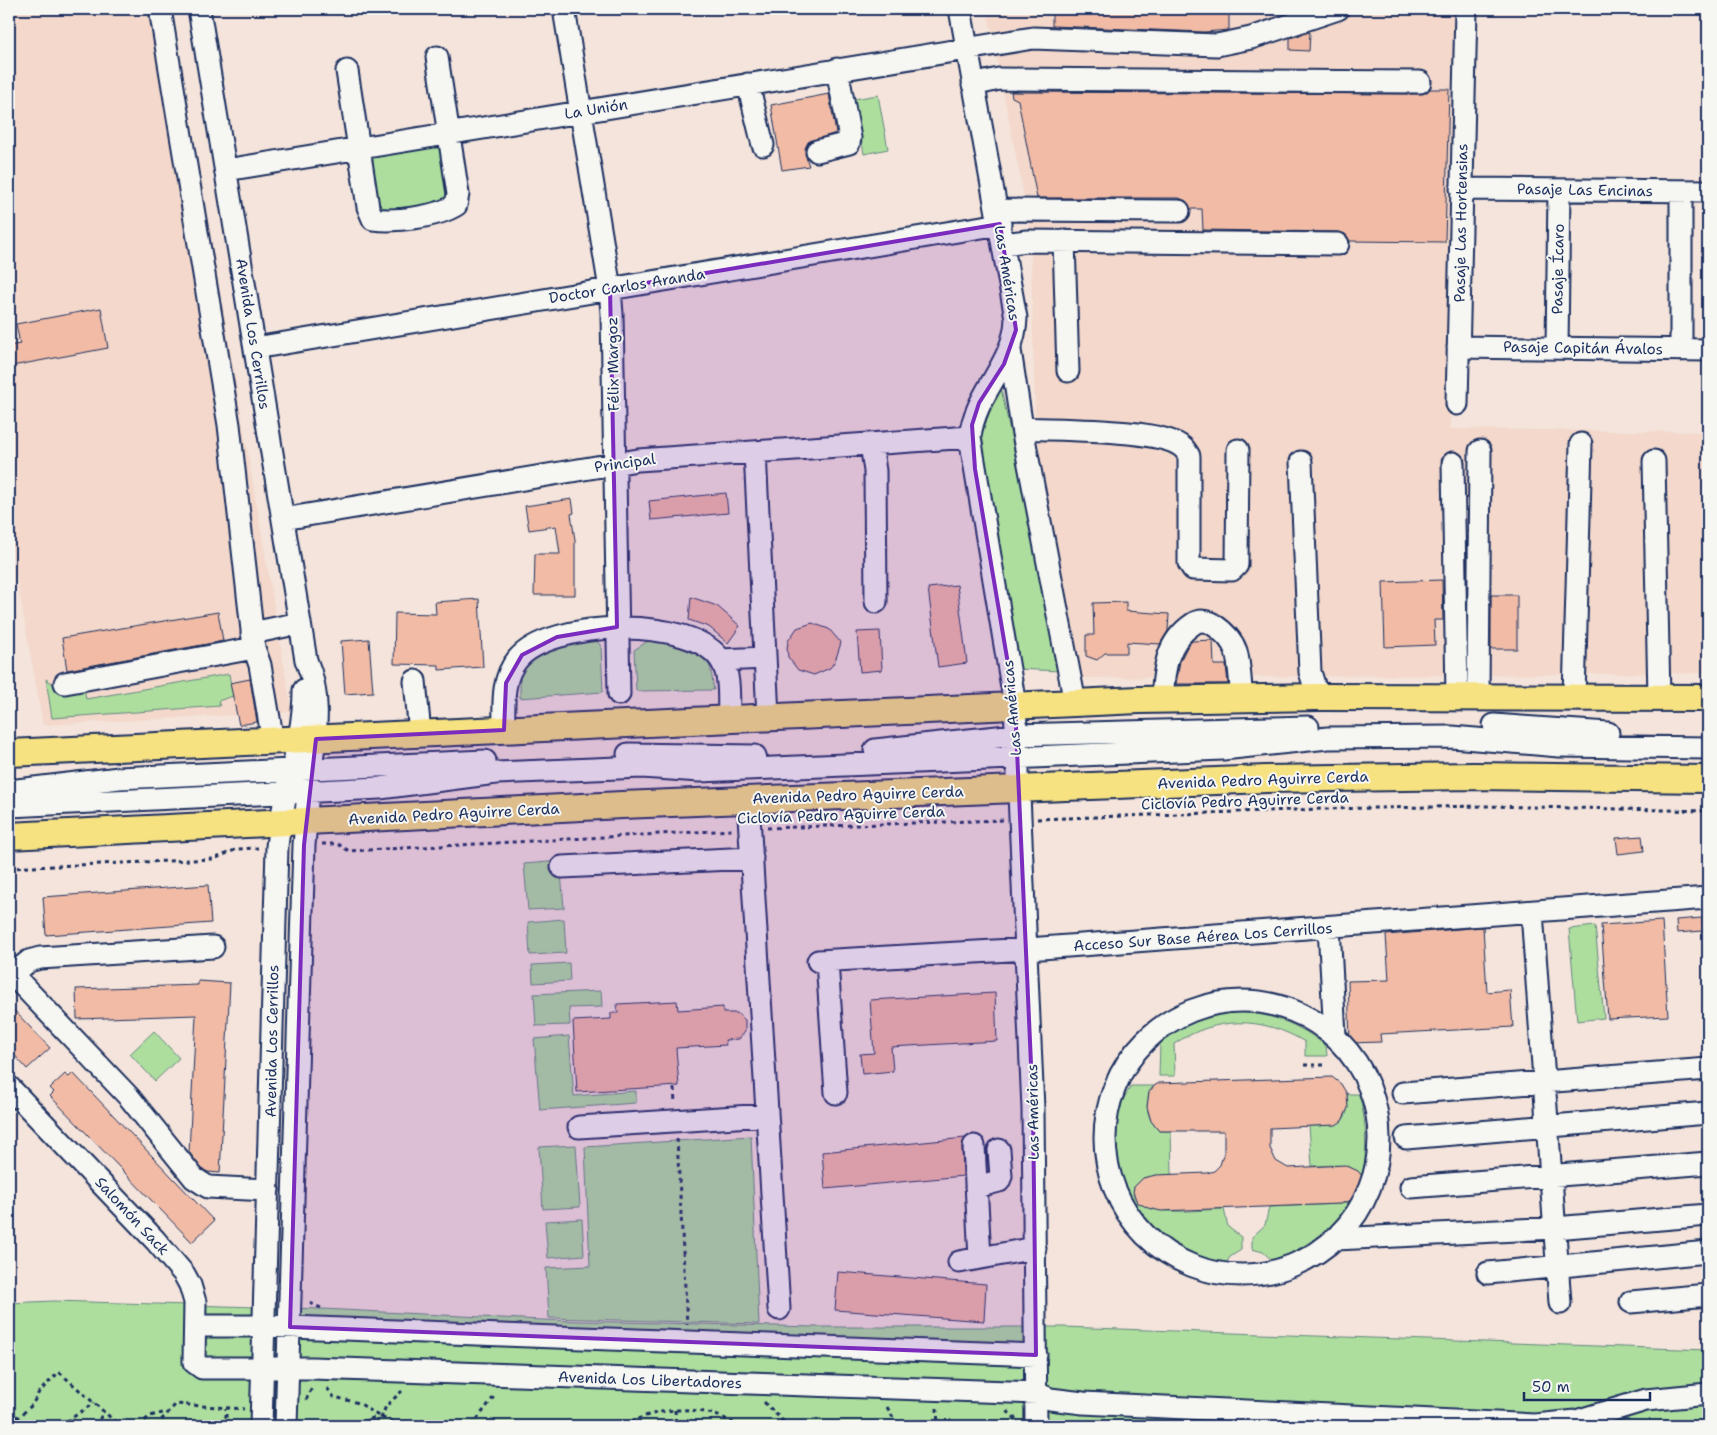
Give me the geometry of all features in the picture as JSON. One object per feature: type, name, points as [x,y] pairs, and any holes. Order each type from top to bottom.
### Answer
[{"type":"main road","points":[[9,753],[1162,699],[1242,697],[1708,698]]},
{"type":"main road","name":"Avenida Pedro Aguirre Cerda","points":[[9,836],[278,835],[748,800],[1018,788],[1378,777],[1708,779]]},
{"type":"street","points":[[160,9],[229,425],[253,641],[260,665],[273,742]]},
{"type":"street","name":"Avenida Los Cerrillos","points":[[199,9],[306,660],[316,689],[318,720],[308,740],[302,770],[286,792],[278,835],[260,1426]]},
{"type":"street","name":"Félix Margoz","points":[[564,9],[610,289],[619,694]]},
{"type":"street","name":"Las Américas","points":[[960,9],[1016,318],[1015,335],[1010,350],[1004,364],[979,403],[970,437],[1015,705],[1034,1109],[1037,1393],[1029,1425]]},
{"type":"street","name":"La Unión","points":[[226,170],[1033,38],[1217,45],[1251,38],[1338,9]]},
{"type":"street","name":"Pasaje Las Hortensias","points":[[1457,404],[1466,9]]},
{"type":"street","points":[[347,71],[368,207],[374,219],[398,220],[446,211],[456,205],[458,194],[437,58]]},
{"type":"street","points":[[817,151],[849,143],[850,138],[837,69]]},
{"type":"street","points":[[973,84],[1000,79],[1420,82]]},
{"type":"street","points":[[748,84],[764,145]]},
{"type":"street","name":"Pasaje Las Encinas","points":[[1462,189],[1708,191]]},
{"type":"street","name":"Pasaje Ícaro","points":[[1557,348],[1558,190]]},
{"type":"street","points":[[1681,191],[1681,350]]},
{"type":"street","points":[[1000,226],[1179,210]]},
{"type":"street","points":[[1000,226],[1027,241],[1338,244]]},
{"type":"street","name":"Doctor Carlos Aranda","points":[[255,348],[1000,226]]},
{"type":"street","points":[[1064,241],[1068,371]]},
{"type":"street","name":"Pasaje Capitán Ávalos","points":[[1458,347],[1708,350]]},
{"type":"street","points":[[1010,350],[1022,428],[1075,703]]},
{"type":"street","points":[[1022,428],[1144,434],[1182,446],[1189,456],[1188,563],[1193,569],[1203,571],[1232,570],[1237,565],[1238,450]]},
{"type":"street","name":"Principal","points":[[283,519],[638,460],[970,437]]},
{"type":"street","points":[[870,444],[875,471],[876,602]]},
{"type":"street","points":[[1574,697],[1581,444]]},
{"type":"street","points":[[1468,697],[1480,451]]},
{"type":"street","points":[[755,452],[768,716]]},
{"type":"street","points":[[1654,461],[1659,698]]},
{"type":"street","points":[[1301,462],[1310,672],[1318,697]]},
{"type":"street","points":[[1453,463],[1468,697]]},
{"type":"street","points":[[1162,699],[1164,669],[1170,650],[1182,632],[1198,621],[1210,622],[1224,632],[1236,650],[1242,697]]},
{"type":"street","points":[[65,683],[253,641],[300,623]]},
{"type":"street","points":[[504,730],[506,683],[509,672],[522,654],[540,643],[556,637],[588,630],[617,627],[648,629],[682,637],[704,645],[721,660],[726,674],[729,718]]},
{"type":"street","points":[[721,660],[765,658]]},
{"type":"street","points":[[415,681],[420,734]]},
{"type":"street","points":[[9,791],[100,779],[643,753],[755,756],[901,748],[1016,735],[1445,725],[1503,726],[1607,733],[1708,734]]},
{"type":"street","points":[[9,806],[398,786],[496,773],[642,767],[700,771],[1017,758],[1223,749],[1328,738],[1452,737],[1559,746],[1708,748]]},
{"type":"street","name":"Avenida Los Cerrillos","points":[[286,1426],[305,833],[308,791],[302,770]]},
{"type":"street","points":[[748,800],[779,1309]]},
{"type":"street","points":[[562,867],[752,858]]},
{"type":"street","name":"Acceso Sur Base Aérea Los Cerrillos","points":[[836,1093],[823,961],[1028,950],[1708,898]]},
{"type":"street","points":[[1532,912],[1560,1303]]},
{"type":"street","points":[[1329,927],[1335,1036]]},
{"type":"street","points":[[213,947],[40,958],[29,961],[10,973],[128,1097],[194,1178],[208,1187],[268,1190]]},
{"type":"street","points":[[1252,1000],[1296,1011],[1335,1036],[1363,1073],[1378,1116],[1378,1161],[1363,1204],[1336,1239],[1298,1264],[1255,1275],[1210,1272],[1169,1255],[1135,1225],[1113,1186],[1104,1141],[1110,1096],[1131,1055],[1164,1023],[1206,1004],[1252,1000]]},
{"type":"street","points":[[1403,1093],[1708,1068]]},
{"type":"street","name":"Salomón Sack","points":[[10,1090],[155,1240],[184,1274],[193,1293],[196,1326],[194,1362],[202,1368]]},
{"type":"street","points":[[1406,1138],[1708,1113]]},
{"type":"street","points":[[579,1127],[767,1115]]},
{"type":"street","points":[[974,1146],[980,1258]]},
{"type":"street","points":[[976,1187],[1000,1181],[999,1150]]},
{"type":"street","points":[[1411,1187],[1708,1163]]},
{"type":"street","points":[[1336,1239],[1555,1228],[1708,1215]]},
{"type":"street","points":[[959,1262],[1035,1248]]},
{"type":"street","points":[[1488,1273],[1708,1252]]},
{"type":"street","points":[[1631,1302],[1708,1295]]},
{"type":"street","points":[[196,1326],[264,1326],[1036,1355]]},
{"type":"street","name":"Avenida Los Libertadores","points":[[202,1368],[288,1369],[1037,1393],[1050,1399],[1083,1403],[1319,1420],[1512,1425],[1563,1423],[1646,1400],[1708,1394]]},
{"type":"path","name":"Ciclovía Pedro Aguirre Cerda","points":[[305,833],[338,844],[349,851],[750,829],[1313,809],[1485,806],[1708,810]]},
{"type":"path","points":[[9,868],[214,860],[237,849],[278,835]]},
{"type":"path","points":[[1304,1065],[1328,1064]]},
{"type":"path","points":[[674,1088],[686,1326]]},
{"type":"path","points":[[14,1426],[18,1418],[32,1405],[39,1392],[59,1372],[120,1426]]},
{"type":"path","points":[[327,1388],[334,1397],[358,1403],[380,1417],[406,1426]]},
{"type":"path","points":[[378,1426],[380,1417],[392,1399],[402,1391]]},
{"type":"path","points":[[457,1426],[473,1426],[496,1394]]},
{"type":"path","points":[[764,1402],[788,1426]]},
{"type":"path","points":[[60,1426],[94,1403]]},
{"type":"path","points":[[156,1426],[176,1404],[244,1409]]},
{"type":"path","points":[[887,1407],[898,1426]]},
{"type":"path","points":[[225,1426],[226,1408]]},
{"type":"path","points":[[937,1408],[938,1426]]},
{"type":"path","points":[[623,1426],[656,1412],[675,1410],[712,1413],[738,1426]]},
{"type":"path","points":[[675,1410],[676,1426]]},
{"type":"path","points":[[1006,1410],[1029,1425]]},
{"type":"path","points":[[9,1412],[34,1426]]},
{"type":"path","points":[[95,1426],[104,1412]]},
{"type":"path","points":[[139,1426],[150,1416],[167,1412]]},
{"type":"path","points":[[356,1426],[368,1419],[380,1417]]},
{"type":"highlighted area","points":[[1000,224],[1016,330],[1004,364],[979,403],[972,425],[975,469],[1015,705],[1033,1109],[1036,1355],[290,1327],[304,845],[316,739],[504,730],[506,683],[522,655],[557,637],[617,627],[610,289]]},
{"type":"shaded area","points":[[9,9],[172,9],[292,712],[43,725],[9,534]]},
{"type":"shaded area","points":[[987,9],[1455,9],[1450,429],[1708,432],[1708,673],[1082,678],[1036,442],[1030,227]]},
{"type":"green space","points":[[878,95],[888,149],[864,154],[854,99]]},
{"type":"green space","points":[[443,141],[453,197],[444,206],[383,216],[374,208],[365,153]]},
{"type":"green space","points":[[1000,383],[1060,671],[1016,669],[978,444]]},
{"type":"green space","points":[[595,639],[601,646],[603,692],[520,698],[520,669],[533,654]]},
{"type":"green space","points":[[648,641],[679,646],[701,655],[706,659],[712,674],[714,690],[636,691],[634,650]]},
{"type":"green space","points":[[229,674],[233,696],[218,701],[220,706],[52,718],[46,679],[63,691],[84,687],[86,699]]},
{"type":"green space","points":[[560,861],[564,908],[528,910],[524,864]]},
{"type":"green space","points":[[564,919],[566,953],[530,955],[528,922]]},
{"type":"green space","points":[[1595,926],[1604,1018],[1577,1021],[1569,929]]},
{"type":"green space","points":[[569,963],[570,981],[533,983],[532,965]]},
{"type":"green space","points":[[601,991],[602,1007],[569,1008],[570,1025],[536,1026],[534,994]]},
{"type":"green space","points":[[1232,1012],[1258,1014],[1293,1025],[1326,1046],[1327,1056],[1305,1056],[1305,1042],[1289,1033],[1272,1027],[1256,1024],[1223,1024],[1206,1028],[1174,1044],[1175,1076],[1159,1076],[1160,1043],[1168,1036],[1194,1022]]},
{"type":"green space","points":[[154,1031],[179,1058],[155,1081],[130,1054]]},
{"type":"green space","points":[[569,1036],[574,1096],[636,1091],[636,1103],[540,1110],[534,1039]]},
{"type":"green space","points":[[1131,1086],[1154,1086],[1147,1103],[1151,1121],[1159,1131],[1171,1131],[1172,1174],[1143,1178],[1134,1187],[1134,1197],[1140,1204],[1162,1210],[1224,1209],[1228,1227],[1241,1237],[1241,1250],[1230,1257],[1226,1263],[1195,1255],[1170,1242],[1144,1218],[1125,1188],[1118,1171],[1112,1130],[1121,1104]]},
{"type":"green space","points":[[1347,1094],[1359,1094],[1364,1115],[1365,1155],[1363,1177],[1346,1166],[1312,1166],[1309,1126],[1340,1122],[1347,1113]]},
{"type":"green space","points":[[751,1136],[759,1324],[549,1318],[546,1268],[590,1266],[585,1147]]},
{"type":"green space","points":[[576,1145],[580,1207],[543,1209],[539,1147]]},
{"type":"green space","points":[[1351,1202],[1326,1230],[1297,1250],[1274,1262],[1263,1252],[1252,1249],[1252,1237],[1265,1225],[1269,1207]]},
{"type":"green space","points":[[582,1219],[584,1255],[548,1258],[545,1221]]},
{"type":"green space","points":[[54,1301],[323,1309],[541,1320],[815,1327],[1063,1327],[1708,1350],[1708,1426],[9,1426],[9,1303]]},
{"type":"building","points":[[1052,9],[1229,9],[1229,30],[1204,32],[1052,26]]},
{"type":"building","points":[[1310,32],[1309,51],[1290,50],[1290,38]]},
{"type":"building","points":[[1430,89],[1449,89],[1445,242],[1350,241],[1345,234],[1338,232],[1203,230],[1202,209],[1191,209],[1186,201],[1179,198],[1037,198],[1018,100],[1012,97],[1011,92],[1420,94]]},
{"type":"building","points":[[829,94],[836,133],[808,142],[805,154],[809,166],[782,170],[771,105]]},
{"type":"building","points":[[101,308],[108,348],[12,366],[9,346],[20,344],[16,324]]},
{"type":"building","points":[[726,493],[728,513],[651,520],[649,501]]},
{"type":"building","points":[[572,499],[574,513],[571,514],[575,540],[575,595],[534,595],[535,554],[560,554],[556,526],[529,530],[525,506]]},
{"type":"building","points":[[1442,580],[1443,620],[1434,620],[1435,645],[1385,647],[1383,582]]},
{"type":"building","points":[[957,585],[967,663],[938,667],[928,588]]},
{"type":"building","points":[[1491,595],[1517,595],[1517,649],[1491,649]]},
{"type":"building","points":[[691,597],[717,606],[740,626],[728,643],[709,627],[689,620]]},
{"type":"building","points":[[479,599],[483,667],[439,670],[439,665],[394,664],[395,613],[436,614],[435,602]]},
{"type":"building","points":[[1126,602],[1126,611],[1169,614],[1168,631],[1160,644],[1127,642],[1127,653],[1105,653],[1097,660],[1086,656],[1086,635],[1094,635],[1093,603]]},
{"type":"building","points":[[218,612],[223,641],[67,670],[62,638]]},
{"type":"building","points":[[812,623],[829,629],[841,643],[835,661],[830,668],[814,675],[798,670],[788,657],[787,649],[788,641],[797,628]]},
{"type":"building","points":[[880,631],[882,670],[860,672],[857,632]]},
{"type":"building","points":[[369,639],[373,692],[345,694],[341,641]]},
{"type":"building","points":[[1213,640],[1214,665],[1226,665],[1228,684],[1176,684],[1180,661],[1192,641]]},
{"type":"building","points":[[250,679],[257,722],[239,725],[230,683]]},
{"type":"building","points":[[1642,836],[1644,851],[1618,854],[1616,838]]},
{"type":"building","points":[[208,885],[211,923],[46,935],[43,897]]},
{"type":"building","points":[[1702,918],[1703,931],[1677,933],[1676,920]]},
{"type":"building","points":[[1662,921],[1668,1016],[1608,1019],[1601,925]]},
{"type":"building","points":[[1483,927],[1487,992],[1510,990],[1513,1027],[1380,1034],[1381,1042],[1350,1043],[1348,981],[1389,980],[1386,935]]},
{"type":"building","points":[[198,981],[230,983],[220,1173],[208,1172],[202,1169],[189,1152],[196,1015],[77,1019],[76,989],[198,985]]},
{"type":"building","points":[[995,993],[997,1041],[891,1047],[893,1071],[862,1074],[860,1054],[874,1053],[870,1000]]},
{"type":"building","points":[[677,1001],[678,1010],[723,1007],[723,1013],[737,1013],[745,1020],[745,1032],[739,1039],[725,1040],[726,1045],[676,1048],[679,1086],[577,1092],[573,1021],[611,1019],[611,1013],[618,1013],[617,1004]]},
{"type":"building","points":[[9,1005],[50,1048],[27,1069],[9,1049]]},
{"type":"building","points":[[73,1073],[214,1221],[192,1242],[50,1096],[54,1092],[50,1088],[65,1074],[69,1077]]},
{"type":"building","points":[[1332,1077],[1341,1084],[1347,1094],[1348,1108],[1342,1121],[1336,1125],[1270,1128],[1270,1148],[1276,1161],[1288,1168],[1345,1165],[1358,1171],[1363,1177],[1364,1186],[1361,1197],[1340,1204],[1161,1211],[1148,1208],[1137,1202],[1133,1192],[1134,1187],[1143,1178],[1156,1175],[1207,1173],[1214,1171],[1220,1165],[1224,1152],[1224,1131],[1159,1131],[1151,1121],[1147,1107],[1149,1092],[1154,1086],[1159,1083]]},
{"type":"building","points":[[965,1138],[962,1147],[963,1176],[825,1189],[822,1152]]},
{"type":"building","points":[[838,1272],[986,1284],[984,1321],[835,1310]]}]
